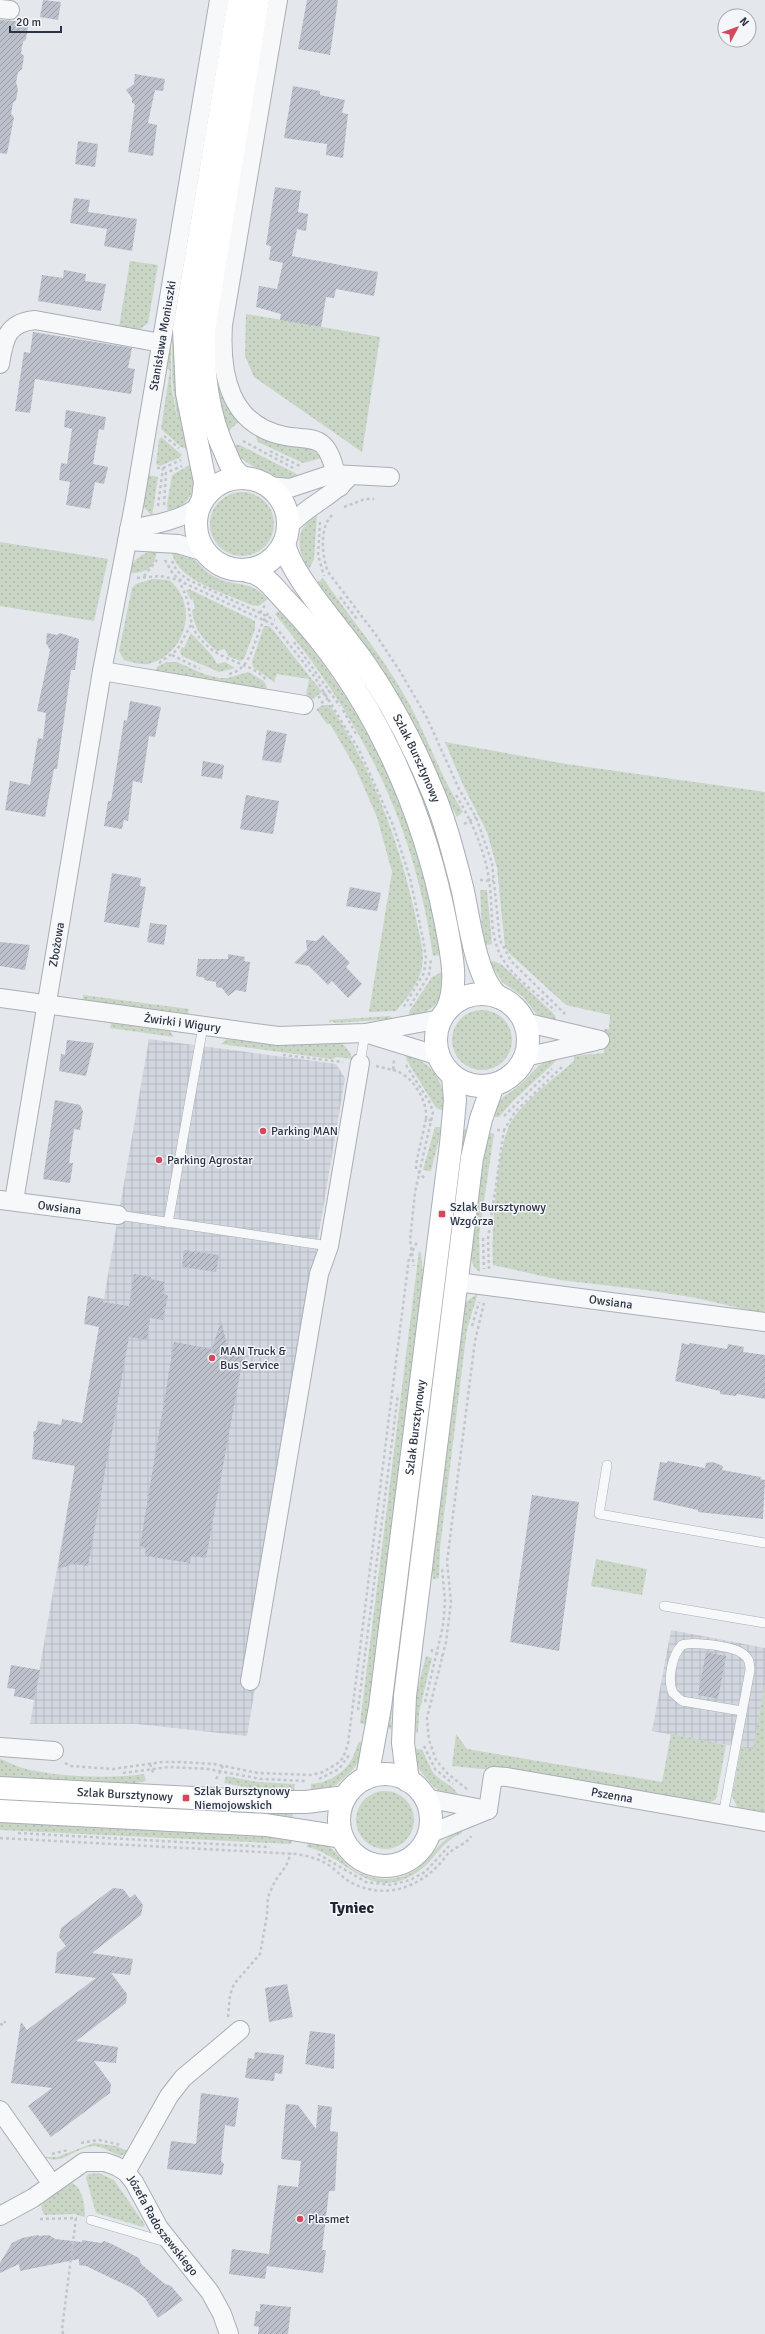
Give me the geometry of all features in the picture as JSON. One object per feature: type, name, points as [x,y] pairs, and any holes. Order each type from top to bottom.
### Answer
[{"type":"main road","name":"Stanisława Moniuszki","points":[[201,502],[205,482],[186,393],[184,329],[239,0]]},
{"type":"main road","points":[[244,478],[221,483],[201,502],[196,530],[205,552],[223,567],[247,571],[270,562],[286,535],[283,504],[267,486],[244,478],[233,469],[217,434],[209,408],[204,370],[204,330],[258,0]]},
{"type":"main road","name":"Szlak Bursztynowy","points":[[286,535],[289,558],[306,584],[359,656],[390,704],[430,783],[449,838],[476,952],[488,985],[498,997]]},
{"type":"main road","name":"Szlak Bursztynowy","points":[[247,571],[259,574],[285,600],[325,648],[355,691],[382,736],[408,792],[429,851],[449,939],[453,984],[444,1014]]},
{"type":"main road","points":[[487,995],[498,997],[518,1012],[524,1022],[528,1046],[525,1057],[512,1075],[493,1085],[472,1085],[453,1076],[439,1056],[436,1038],[444,1014],[465,997],[487,995]]},
{"type":"main road","name":"Szlak Bursztynowy","points":[[367,1778],[380,1707],[451,1144],[455,1100],[453,1076]]},
{"type":"main road","name":"Szlak Bursztynowy","points":[[408,1781],[403,1743],[405,1696],[475,1139],[493,1085]]},
{"type":"main road","points":[[388,1774],[408,1781],[418,1788],[425,1798],[429,1810],[428,1834],[420,1849],[408,1860],[386,1866],[365,1861],[355,1855],[342,1837],[339,1817],[345,1797],[358,1782],[367,1778],[388,1774]]},
{"type":"main road","name":"Szlak Bursztynowy","points":[[0,1788],[271,1802],[306,1802],[345,1797]]},
{"type":"main road","name":"Szlak Bursztynowy","points":[[0,1811],[266,1825],[342,1837]]},
{"type":"street","name":"Stanisława Moniuszki","points":[[101,679],[128,535],[219,0]]},
{"type":"street","points":[[278,0],[223,325],[222,360],[229,390],[237,405],[249,418],[277,434],[314,440],[322,444],[329,453],[342,479]]},
{"type":"street","points":[[0,364],[3,347],[10,331],[26,321],[35,320],[106,331],[161,343]]},
{"type":"street","points":[[267,486],[290,488],[321,477],[342,479],[390,478]]},
{"type":"street","points":[[286,535],[302,513],[342,479]]},
{"type":"street","points":[[128,535],[190,513],[201,502]]},
{"type":"street","points":[[128,535],[163,546],[191,546],[205,552]]},
{"type":"street","points":[[101,679],[154,680],[304,705]]},
{"type":"street","name":"Zbożowa","points":[[7,1200],[47,1005],[101,679]]},
{"type":"street","name":"Żwirki i Wigury","points":[[0,998],[278,1036],[365,1033],[404,1018],[444,1014]]},
{"type":"street","points":[[524,1022],[600,1040],[525,1057]]},
{"type":"street","name":"Żwirki i Wigury","points":[[365,1033],[439,1056]]},
{"type":"street","points":[[250,1681],[319,1274],[329,1246],[360,1063]]},
{"type":"street","name":"Owsiana","points":[[7,1200],[118,1215]]},
{"type":"street","name":"Owsiana","points":[[456,1282],[765,1322]]},
{"type":"street","points":[[0,1747],[58,1755]]},
{"type":"street","name":"Pszenna","points":[[488,1810],[493,1776],[521,1778],[765,1822]]},
{"type":"street","points":[[425,1798],[488,1810]]},
{"type":"street","points":[[428,1834],[488,1810]]},
{"type":"street","name":"Józefa Radoszewskiego","points":[[229,2334],[222,2314],[210,2292],[152,2218],[134,2182],[126,2172],[169,2096],[183,2078],[233,2035]]},
{"type":"street","points":[[0,2110],[52,2184]]},
{"type":"street","points":[[0,2216],[33,2198],[84,2162],[105,2162],[126,2172]]},
{"type":"lane","points":[[168,1223],[202,1026]]},
{"type":"lane","points":[[360,1063],[365,1033]]},
{"type":"lane","points":[[118,1215],[329,1246]]},
{"type":"lane","points":[[608,1465],[599,1514],[765,1542]]},
{"type":"lane","points":[[664,1606],[765,1624]]},
{"type":"lane","points":[[722,1815],[750,1670],[747,1657],[735,1650],[694,1643],[682,1645],[675,1656],[670,1681],[673,1693],[682,1700],[742,1711]]},
{"type":"lane","points":[[91,2220],[171,2244]]},
{"type":"path","points":[[163,435],[181,449]]},
{"type":"path","points":[[155,467],[163,468],[182,459]]},
{"type":"path","points":[[162,522],[157,511],[163,468]]},
{"type":"path","points":[[162,522],[167,484]]},
{"type":"path","points":[[143,576],[155,566],[163,546]]},
{"type":"path","points":[[163,546],[169,568],[179,580],[188,602],[191,625],[202,641],[212,650],[266,679],[278,700]]},
{"type":"path","points":[[163,546],[182,576],[267,616],[280,624]]},
{"type":"path","points":[[306,584],[328,571]]},
{"type":"path","points":[[119,579],[129,581],[143,576],[168,576],[270,622],[279,631],[314,676],[338,712],[360,750],[393,825],[410,878],[426,958],[424,973],[404,1018]]},
{"type":"path","points":[[223,674],[230,674],[243,666],[249,659],[255,638],[264,620],[285,600]]},
{"type":"path","points":[[154,680],[148,667],[172,655],[183,642],[191,625]]},
{"type":"path","points":[[292,639],[326,684],[357,735]]},
{"type":"path","points":[[172,655],[205,670]]},
{"type":"path","points":[[467,830],[464,824],[476,817]]},
{"type":"path","points":[[479,875],[480,880],[494,880]]},
{"type":"path","points":[[404,1018],[406,1012],[429,974],[430,952]]},
{"type":"path","points":[[403,1045],[403,1060],[432,1108],[432,1121],[419,1174],[410,1240],[414,1271]]},
{"type":"path","points":[[490,1273],[488,1239],[504,1130],[515,1112],[565,1063]]},
{"type":"path","points":[[393,1070],[406,1075],[412,1082],[425,1106],[426,1119],[416,1164],[419,1174],[423,1175],[427,1183]]},
{"type":"path","points":[[426,1119],[438,1121]]},
{"type":"path","points":[[492,1129],[504,1130]]},
{"type":"path","points":[[58,1755],[71,1766],[113,1769],[180,1762],[223,1766],[258,1773],[312,1775],[331,1768],[346,1752],[409,1258],[412,1251],[416,1247],[419,1233]]},
{"type":"path","points":[[468,1795],[465,1785],[448,1774],[441,1767],[429,1740],[427,1718],[443,1656],[451,1602],[447,1562],[475,1341],[486,1298]]},
{"type":"path","points":[[357,1714],[399,1390]]},
{"type":"path","points":[[439,1585],[449,1582]]},
{"type":"path","points":[[432,1644],[432,1651],[443,1656]]},
{"type":"path","points":[[121,1774],[169,1767],[220,1771],[261,1779],[312,1781],[326,1777],[339,1769],[345,1763],[352,1748]]},
{"type":"path","points":[[150,1764],[153,1775],[160,1776]]},
{"type":"path","points":[[211,1779],[218,1779],[223,1766]]},
{"type":"path","points":[[0,1838],[291,1853],[322,1862],[345,1879],[362,1887],[384,1891],[409,1886],[426,1877],[453,1848],[470,1838],[472,1832]]},
{"type":"path","points":[[233,2035],[231,1989],[260,1954],[267,1915],[268,1897],[275,1881],[286,1866],[291,1853]]},
{"type":"path","points":[[0,2024],[4,2025],[5,2021]]},
{"type":"path","points":[[63,2334],[62,2329],[76,2218]]},
{"type":"path","points":[[40,2219],[76,2218],[91,2220]]},
{"type":"shaded area","points":[[149,1039],[336,1064],[345,1078],[244,1680],[256,1682],[247,1736],[137,1724],[30,1724]]},
{"type":"shaded area","points":[[671,1630],[765,1648],[765,1685],[753,1750],[652,1731]]},
{"type":"green space","points":[[226,0],[228,0],[175,324],[175,388],[187,449],[181,447],[161,429],[170,370],[164,368],[171,332],[171,384],[178,424],[172,379],[172,323]]},
{"type":"green space","points":[[269,0],[271,0],[216,328],[216,353],[218,377],[221,389],[232,411],[241,420],[227,432],[219,409],[215,381],[222,397],[214,369],[214,322]]},
{"type":"green space","points":[[130,261],[158,265],[148,323],[139,330],[119,327]]},
{"type":"green space","points":[[246,314],[380,337],[362,452],[254,377],[245,356]]},
{"type":"green space","points":[[254,431],[285,446],[312,449],[322,458],[303,463],[258,442]]},
{"type":"green space","points":[[161,437],[182,455],[179,458],[160,466],[156,464],[159,440]]},
{"type":"green space","points":[[240,445],[295,473],[301,479],[282,479],[252,466],[238,456],[232,446]]},
{"type":"green space","points":[[191,464],[193,489],[191,495],[183,505],[168,515],[167,504],[172,475]]},
{"type":"green space","points":[[147,475],[158,477],[152,516],[143,506]]},
{"type":"green space","points":[[236,492],[248,492],[265,501],[272,512],[274,524],[272,536],[265,547],[248,556],[236,556],[224,551],[215,542],[210,530],[210,518],[215,506],[224,497]]},
{"type":"green space","points":[[317,514],[314,559],[309,569],[301,553],[300,538],[304,525]]},
{"type":"green space","points":[[0,542],[108,559],[94,621],[0,606]]},
{"type":"green space","points":[[157,551],[156,557],[149,568],[145,571],[129,573],[135,560],[147,553]]},
{"type":"green space","points":[[172,551],[193,558],[207,572],[217,578],[231,583],[249,586],[268,599],[259,606],[251,605],[204,585],[182,570],[175,561]]},
{"type":"green space","points":[[323,578],[394,678],[419,722],[454,798],[463,812],[457,817],[363,643],[317,583]]},
{"type":"green space","points":[[152,579],[169,580],[179,591],[184,602],[186,613],[182,635],[169,653],[159,660],[145,664],[124,660],[119,651],[132,588],[136,584]]},
{"type":"green space","points":[[189,589],[255,621],[255,629],[244,659],[240,661],[228,656],[225,649],[217,651],[203,638],[193,617],[192,610],[195,609],[193,599],[191,600],[186,590]]},
{"type":"green space","points":[[301,593],[367,684],[409,760],[440,840],[466,950],[460,951],[443,868],[296,598]]},
{"type":"green space","points":[[280,610],[311,647],[339,686],[364,727],[386,770],[405,814],[420,860],[432,907],[440,955],[433,956],[424,907],[412,860],[397,816],[379,774],[358,733],[333,693],[306,653],[275,614]]},
{"type":"green space","points":[[264,626],[269,626],[273,630],[322,692],[310,701],[306,695],[309,679],[277,674],[274,682],[253,667],[252,662]]},
{"type":"green space","points":[[191,633],[209,652],[217,664],[225,662],[235,668],[219,672],[182,656],[180,651],[182,647],[184,648]]},
{"type":"green space","points":[[167,662],[177,662],[204,674],[219,678],[228,678],[248,672],[264,681],[267,687],[265,690],[154,672],[158,666]]},
{"type":"green space","points":[[323,705],[330,705],[372,782],[393,835],[409,891],[421,943],[423,961],[421,972],[415,984],[396,1011],[369,1012],[392,872],[377,817],[356,769],[330,724],[327,724],[316,709]]},
{"type":"green space","points":[[445,742],[566,764],[765,792],[765,1314],[696,1298],[646,1290],[560,1280],[493,1265],[493,1233],[496,1190],[502,1148],[512,1120],[533,1097],[574,1061],[574,1056],[604,1053],[604,1029],[609,1029],[610,1015],[566,1005],[510,954],[505,947],[497,868],[487,832],[464,787]]},
{"type":"green space","points":[[480,890],[487,890],[492,944],[486,945],[482,929]]},
{"type":"green space","points":[[493,961],[501,964],[555,1015],[556,1023],[537,1015],[523,997],[502,982],[489,962]]},
{"type":"green space","points":[[444,971],[443,990],[437,1003],[425,1012],[409,1018],[409,1012],[432,977]]},
{"type":"green space","points":[[83,995],[189,1009],[188,1015],[83,1000]]},
{"type":"green space","points":[[482,1010],[498,1015],[503,1019],[507,1024],[512,1040],[507,1056],[503,1061],[498,1065],[482,1070],[466,1065],[461,1061],[457,1056],[452,1040],[457,1024],[461,1019],[466,1015]]},
{"type":"green space","points":[[390,1016],[393,1019],[335,1023],[332,1021],[329,1023],[329,1020]]},
{"type":"green space","points":[[111,1023],[170,1031],[174,1037],[110,1028]]},
{"type":"green space","points":[[227,1039],[282,1043],[339,1042],[347,1048],[352,1059],[337,1057],[332,1059],[221,1044]]},
{"type":"green space","points":[[406,1054],[424,1063],[436,1075],[440,1082],[444,1100],[444,1111],[436,1108],[406,1059]]},
{"type":"green space","points":[[556,1057],[555,1062],[513,1101],[499,1117],[492,1117],[498,1104],[504,1097],[522,1083],[537,1067]]},
{"type":"green space","points":[[435,1127],[442,1127],[431,1171],[423,1170]]},
{"type":"green space","points":[[462,1129],[466,1130],[391,1719],[392,1729],[387,1728]]},
{"type":"green space","points":[[487,1132],[494,1134],[479,1235],[480,1272],[474,1267],[470,1257]]},
{"type":"green space","points":[[419,1251],[421,1253],[423,1275],[367,1725],[360,1723]]},
{"type":"green space","points":[[478,1293],[467,1329],[440,1548],[439,1578],[433,1579],[431,1566],[463,1304]]},
{"type":"green space","points":[[596,1559],[647,1569],[642,1595],[591,1586]]},
{"type":"green space","points":[[426,1656],[432,1658],[419,1713],[418,1733],[413,1732],[413,1707]]},
{"type":"green space","points":[[765,1685],[765,1818],[740,1813],[732,1796],[741,1747],[753,1749]]},
{"type":"green space","points":[[456,1734],[467,1749],[662,1782],[671,1734],[726,1745],[716,1799],[703,1807],[492,1770],[452,1766]]},
{"type":"green space","points":[[364,1741],[360,1760],[352,1771],[336,1785],[311,1791],[311,1784],[324,1782],[341,1772],[350,1763],[359,1742]]},
{"type":"green space","points":[[413,1748],[422,1750],[436,1776],[452,1787],[458,1795],[442,1793],[433,1786],[417,1767]]},
{"type":"green space","points":[[0,1759],[23,1768],[39,1772],[101,1777],[144,1774],[146,1781],[129,1784],[0,1777]]},
{"type":"green space","points":[[226,1776],[257,1782],[295,1784],[294,1792],[265,1791],[224,1783]]},
{"type":"green space","points":[[379,1791],[391,1791],[406,1799],[414,1814],[414,1826],[406,1841],[391,1849],[379,1849],[364,1841],[356,1826],[356,1814],[364,1799]]},
{"type":"green space","points":[[0,1798],[293,1812],[293,1817],[0,1800]]},
{"type":"green space","points":[[0,1821],[271,1835],[292,1838],[291,1844],[0,1830]]},
{"type":"green space","points":[[462,1831],[462,1833],[448,1842],[423,1868],[416,1873],[399,1881],[385,1883],[371,1880],[359,1875],[321,1852],[307,1847],[308,1840],[323,1844],[331,1848],[348,1866],[355,1871],[363,1875],[380,1879],[389,1879],[398,1878],[414,1871],[421,1866],[447,1839]]},
{"type":"green space","points":[[94,2143],[116,2146],[130,2152],[120,2156],[94,2146],[82,2149],[57,2160],[44,2157],[57,2157]]},
{"type":"green space","points":[[99,2173],[114,2180],[145,2225],[143,2227],[96,2213],[86,2178],[88,2174]]},
{"type":"green space","points":[[72,2183],[76,2185],[81,2193],[85,2208],[85,2217],[74,2214],[44,2215],[41,2206],[44,2202]]},
{"type":"building","points":[[43,0],[61,2],[58,20],[40,17]]},
{"type":"building","points":[[307,0],[338,0],[330,55],[298,49]]},
{"type":"building","points":[[0,20],[29,22],[26,39],[23,42],[21,53],[24,56],[22,69],[18,72],[16,83],[18,89],[11,114],[14,117],[7,154],[0,153]]},
{"type":"building","points":[[135,74],[165,79],[163,91],[155,90],[148,123],[157,125],[153,156],[128,152],[135,104],[132,103],[132,98],[126,90],[134,84]]},
{"type":"building","points":[[293,86],[320,91],[320,95],[345,100],[342,113],[348,114],[343,158],[326,155],[327,144],[284,138]]},
{"type":"building","points":[[78,141],[98,144],[95,167],[75,164]]},
{"type":"building","points":[[275,187],[301,191],[298,212],[308,214],[306,231],[297,229],[292,256],[378,272],[374,296],[336,289],[334,298],[326,297],[321,327],[280,320],[281,314],[256,307],[259,286],[277,289],[283,263],[269,260],[271,246],[266,245]]},
{"type":"building","points":[[74,198],[90,200],[88,212],[137,219],[132,251],[104,246],[107,229],[70,223]]},
{"type":"building","points":[[64,270],[86,274],[85,281],[106,284],[101,311],[38,301],[42,275],[63,278]]},
{"type":"building","points":[[33,332],[132,348],[128,368],[135,369],[131,394],[35,379],[30,413],[15,411],[24,352],[30,353]]},
{"type":"building","points":[[66,410],[106,417],[104,430],[99,429],[93,464],[108,467],[104,484],[95,482],[90,509],[66,505],[70,482],[59,480],[61,463],[67,464],[72,429],[64,427]]},
{"type":"building","points":[[47,633],[57,635],[60,633],[79,639],[75,670],[71,670],[57,769],[54,769],[45,817],[5,810],[10,781],[30,785],[38,738],[43,739],[46,713],[37,711],[50,650],[46,643]]},
{"type":"building","points":[[130,701],[161,707],[155,737],[149,736],[142,783],[133,781],[128,821],[124,820],[122,829],[104,826],[108,801],[111,801],[124,720],[127,721]]},
{"type":"building","points":[[267,730],[287,734],[281,763],[262,760]]},
{"type":"building","points":[[203,761],[224,765],[222,779],[201,776]]},
{"type":"building","points":[[246,795],[279,801],[273,834],[240,829]]},
{"type":"building","points":[[112,873],[141,878],[140,886],[146,887],[139,928],[104,922]]},
{"type":"building","points":[[350,887],[381,893],[377,911],[346,906]]},
{"type":"building","points":[[150,923],[167,925],[164,945],[147,942]]},
{"type":"building","points":[[323,935],[350,963],[346,967],[362,984],[348,998],[332,981],[328,985],[309,966],[294,963],[307,950],[306,940],[316,941]]},
{"type":"building","points":[[0,942],[30,945],[25,970],[0,966]]},
{"type":"building","points":[[228,954],[245,957],[244,961],[250,962],[246,992],[236,990],[228,996],[222,988],[216,987],[216,982],[204,980],[205,978],[196,976],[198,959],[228,959]]},
{"type":"building","points":[[67,1040],[94,1043],[86,1076],[59,1071],[61,1054],[65,1055]]},
{"type":"building","points":[[55,1100],[80,1105],[83,1111],[80,1130],[74,1129],[69,1163],[73,1163],[70,1183],[43,1179]]},
{"type":"building","points":[[184,1250],[219,1255],[216,1272],[182,1267]]},
{"type":"building","points":[[134,1274],[151,1277],[151,1279],[165,1282],[163,1294],[168,1295],[163,1320],[150,1318],[147,1340],[129,1337],[88,1566],[74,1564],[58,1569],[75,1466],[32,1459],[34,1441],[33,1432],[36,1430],[38,1421],[61,1425],[62,1419],[82,1423],[99,1327],[84,1324],[88,1296],[104,1299],[103,1302],[129,1306]]},
{"type":"building","points":[[221,1321],[228,1349],[244,1352],[206,1558],[191,1556],[190,1563],[145,1556],[146,1548],[140,1546],[174,1342],[212,1349]]},
{"type":"building","points":[[682,1343],[727,1349],[728,1344],[744,1347],[743,1352],[765,1355],[765,1399],[737,1394],[736,1396],[720,1394],[720,1391],[675,1381]]},
{"type":"building","points":[[668,1461],[705,1468],[706,1463],[713,1462],[723,1466],[722,1470],[761,1477],[760,1479],[765,1480],[763,1519],[698,1512],[698,1510],[653,1500],[660,1462],[667,1463]]},
{"type":"building","points":[[532,1495],[579,1502],[559,1651],[510,1642]]},
{"type":"building","points":[[706,1652],[726,1656],[718,1699],[698,1695]]},
{"type":"building","points":[[11,1665],[40,1670],[34,1700],[14,1696],[15,1689],[7,1688]]},
{"type":"building","points":[[113,1888],[123,1889],[130,1898],[135,1894],[143,1905],[141,1915],[92,1953],[133,1959],[130,1975],[111,1973],[127,1994],[126,2003],[76,2041],[118,2047],[116,2063],[94,2061],[111,2084],[110,2093],[51,2137],[28,2106],[52,2088],[11,2083],[21,2022],[27,2030],[96,1978],[55,1973],[57,1953],[66,1946],[59,1937],[61,1928]]},
{"type":"building","points":[[287,1984],[293,2017],[269,2022],[265,1988]]},
{"type":"building","points":[[310,2031],[335,2034],[334,2069],[305,2064]]},
{"type":"building","points":[[255,2052],[284,2055],[282,2074],[275,2073],[274,2081],[245,2078],[248,2058],[254,2059]]},
{"type":"building","points":[[201,2093],[239,2098],[235,2127],[225,2125],[221,2161],[224,2164],[222,2175],[167,2169],[171,2141],[196,2144]]},
{"type":"building","points":[[286,2104],[298,2105],[316,2129],[318,2105],[332,2107],[330,2131],[338,2132],[335,2191],[329,2191],[322,2250],[326,2250],[323,2273],[267,2266],[265,2279],[229,2274],[232,2249],[269,2254],[278,2185],[298,2187],[301,2161],[281,2159]]},
{"type":"building","points":[[38,2235],[49,2235],[55,2239],[82,2242],[82,2240],[101,2243],[104,2241],[114,2245],[139,2258],[141,2264],[165,2284],[171,2286],[183,2300],[158,2318],[145,2298],[132,2288],[86,2266],[79,2265],[79,2259],[20,2271],[19,2264],[0,2273],[0,2263],[12,2243],[22,2238]]},
{"type":"building","points":[[260,2304],[291,2307],[288,2334],[258,2334],[259,2327],[254,2326],[256,2311],[260,2312]]},
{"type":"place","name":"Parking MAN","points":[[263,1131]]},
{"type":"place","name":"Parking Agrostar","points":[[159,1160]]},
{"type":"place","name":"Szlak Bursztynowy Wzgórza","points":[[442,1214]]},
{"type":"place","name":"MAN Truck & Bus Service","points":[[212,1358]]},
{"type":"place","name":"Szlak Bursztynowy Niemojowskich","points":[[186,1798]]},
{"type":"place","name":"Plasmet","points":[[300,2219]]},
{"type":"district","name":"Tyniec","points":[[352,1908]]}]
